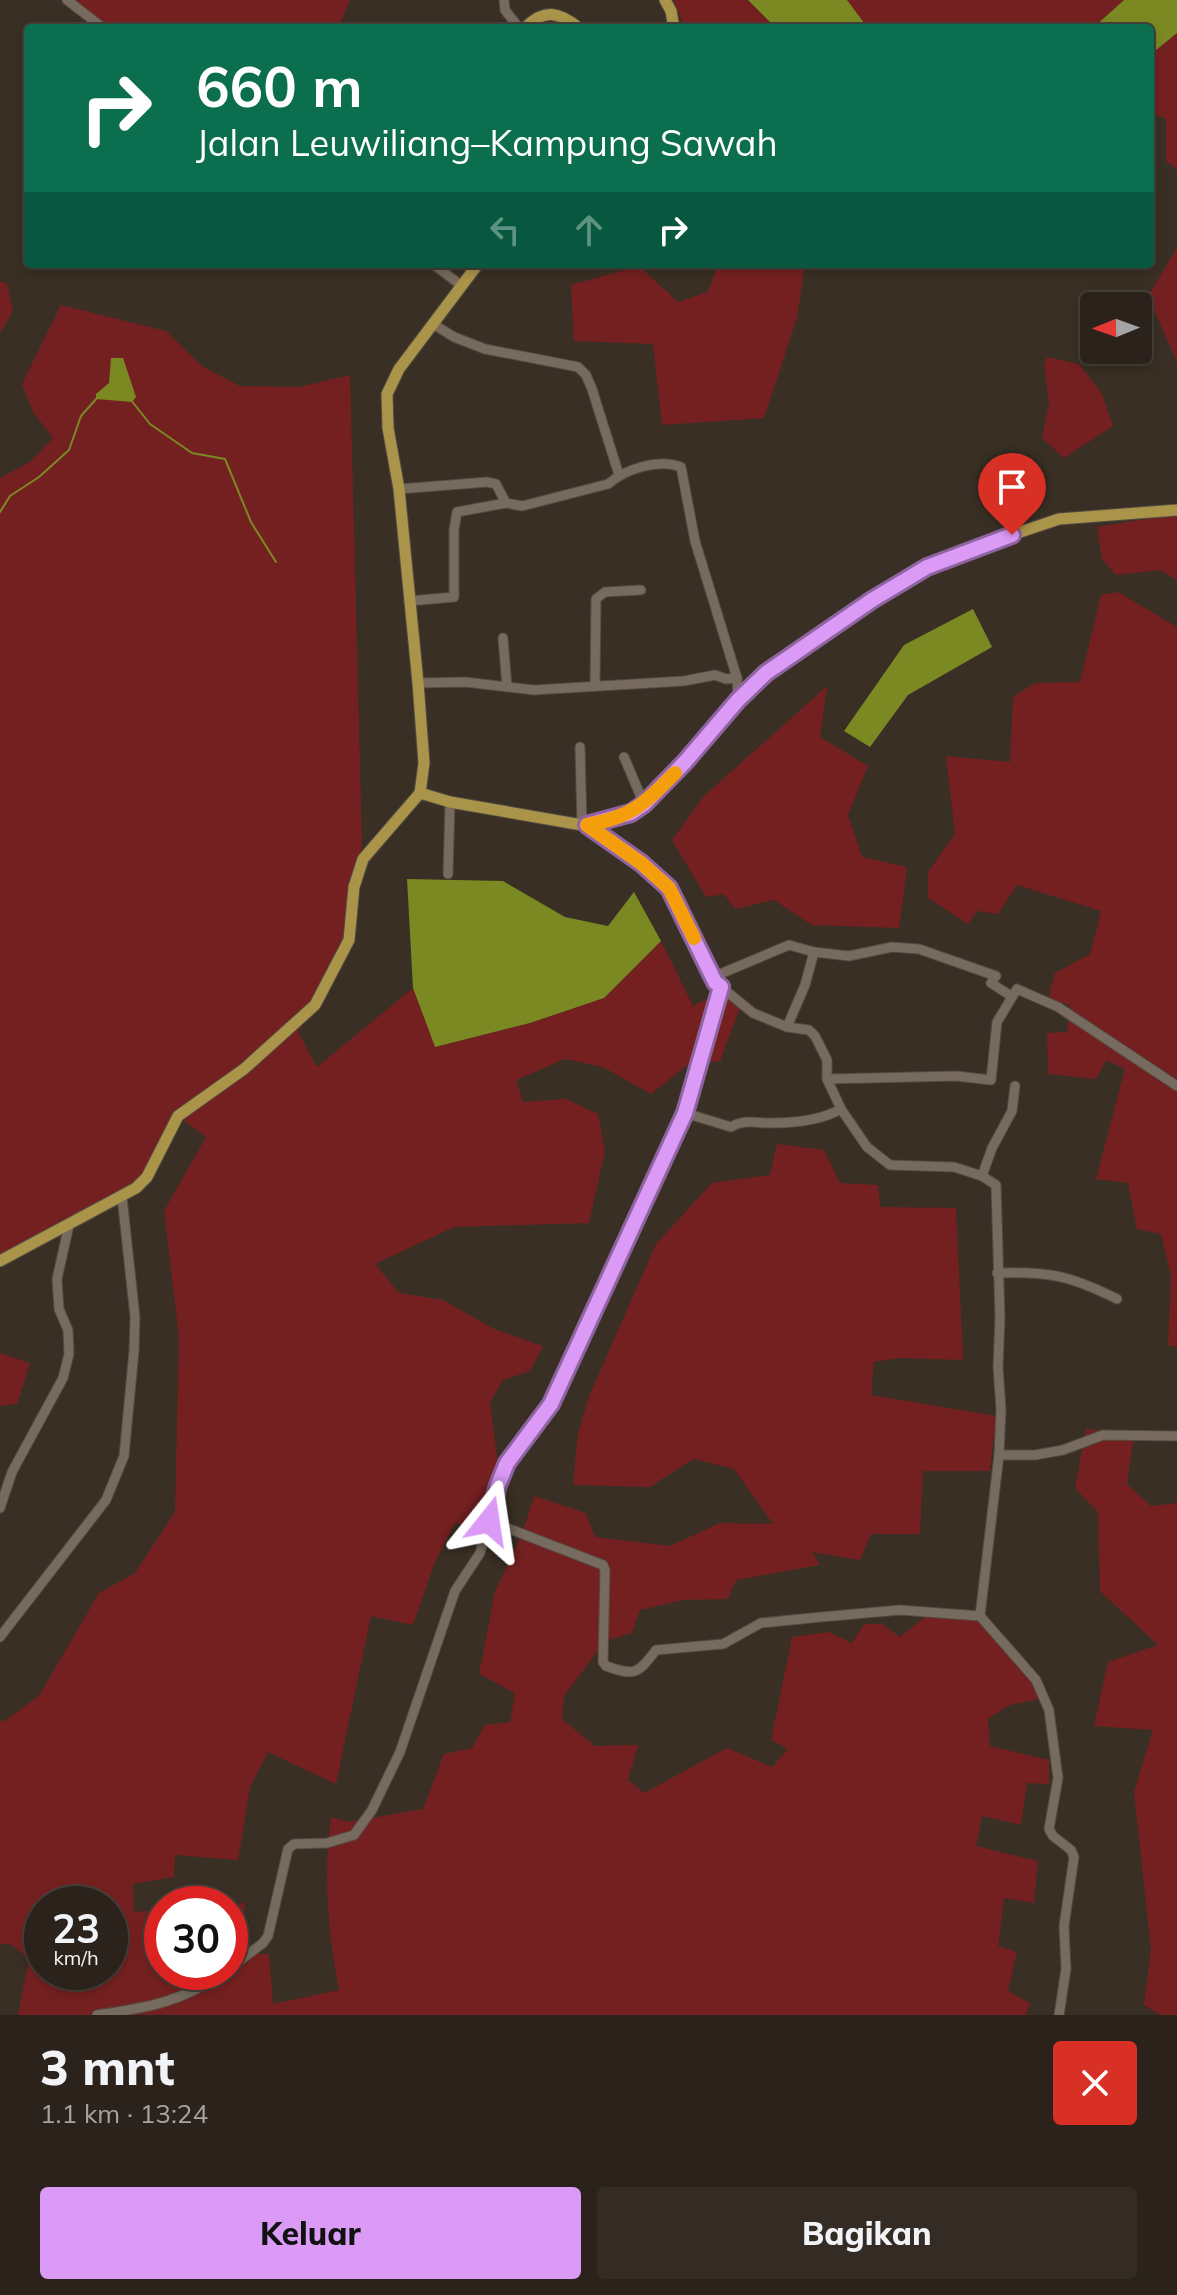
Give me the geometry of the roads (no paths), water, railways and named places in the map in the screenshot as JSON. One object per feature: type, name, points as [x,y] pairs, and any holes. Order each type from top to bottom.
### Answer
[{"type":"main road","points":[[665,0],[673,24]]},
{"type":"main road","points":[[529,24],[546,13],[566,17],[574,24]]},
{"type":"main road","points":[[0,1261],[122,1197],[147,1177],[178,1116],[244,1069],[315,1005],[349,940],[354,887],[363,859],[420,793],[424,763],[418,683],[399,489],[388,428],[387,394],[399,369],[475,268]]},
{"type":"main road","points":[[420,793],[450,802],[584,825],[631,813],[685,762],[738,700],[766,673],[872,600],[927,567],[958,553],[1059,519],[1175,512]]},
{"type":"street","points":[[67,0],[98,24]]},
{"type":"street","points":[[504,0],[505,10],[516,24]]},
{"type":"street","points":[[438,268],[462,286]]},
{"type":"street","points":[[433,324],[454,337],[485,349],[578,367],[586,375],[592,389],[619,475]]},
{"type":"street","points":[[409,601],[454,597],[457,512],[506,503],[522,506],[608,484],[619,475],[668,461],[681,467],[695,541],[737,678],[738,700]]},
{"type":"street","points":[[399,489],[487,482],[496,484],[506,503]]},
{"type":"street","points":[[595,686],[596,599],[605,592],[641,590]]},
{"type":"street","points":[[503,638],[507,687]]},
{"type":"street","points":[[418,683],[465,682],[534,690],[684,681],[715,675],[726,679],[737,678]]},
{"type":"street","points":[[580,747],[584,825],[641,863],[669,888],[715,982],[753,1013],[787,1027],[809,1030],[815,1036],[827,1060],[827,1079],[841,1109],[867,1147],[890,1165],[954,1167],[982,1176],[996,1185],[1000,1318],[999,1455],[980,1616]]},
{"type":"street","points":[[624,757],[644,804]]},
{"type":"street","points":[[448,874],[450,802]]},
{"type":"street","points":[[713,977],[789,945],[849,956],[892,947],[919,949],[996,976],[991,983],[1011,996]]},
{"type":"street","points":[[787,1027],[805,985],[814,952]]},
{"type":"street","points":[[248,1954],[268,1936],[288,1849],[294,1844],[327,1843],[354,1835],[372,1810],[400,1752],[455,1591],[480,1553],[507,1463],[551,1404],[685,1113],[721,987]]},
{"type":"street","points":[[827,1079],[956,1076],[991,1080],[997,1022],[1017,989],[1058,1007],[1177,1086]]},
{"type":"street","points":[[982,1176],[992,1148],[1012,1111],[1015,1086]]},
{"type":"street","points":[[685,1113],[731,1127],[740,1121],[771,1123],[830,1115],[841,1109]]},
{"type":"street","points":[[1,1635],[106,1500],[124,1456],[135,1317],[122,1197]]},
{"type":"street","points":[[0,1508],[12,1472],[67,1367],[68,1330],[59,1309],[57,1279],[69,1225]]},
{"type":"street","points":[[997,1273],[1036,1271],[1080,1281],[1117,1299]]},
{"type":"street","points":[[999,1455],[1035,1455],[1063,1450],[1103,1435],[1177,1436]]},
{"type":"street","points":[[489,1521],[603,1565],[603,1662],[614,1669],[635,1672],[656,1650],[723,1644],[761,1623],[900,1610],[980,1616],[1036,1680],[1049,1710],[1058,1778],[1049,1829],[1071,1850],[1074,1857],[1064,1926],[1066,1969],[1059,2015]]},
{"type":"street","points":[[97,2015],[146,2008],[196,1990]]},
{"type":"waterway","points":[[0,512],[10,496],[39,477],[69,450],[81,416],[97,398]]},
{"type":"waterway","points":[[131,400],[150,424],[192,453],[225,459],[251,522],[276,562]]}]
